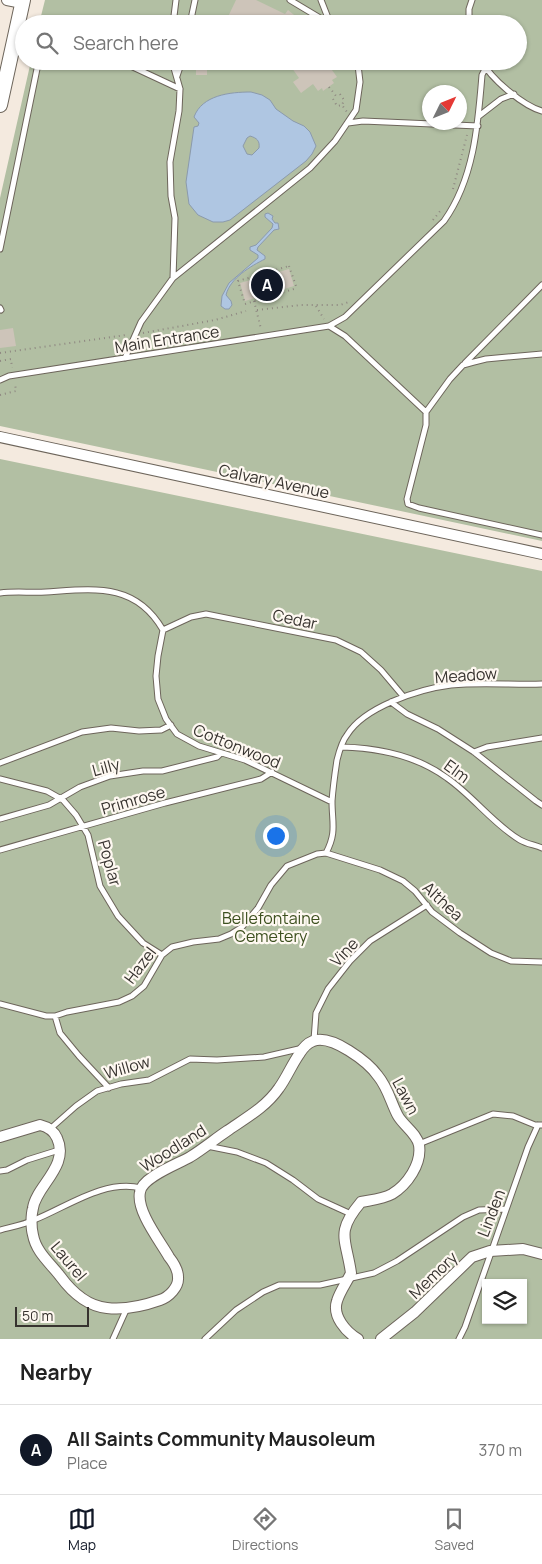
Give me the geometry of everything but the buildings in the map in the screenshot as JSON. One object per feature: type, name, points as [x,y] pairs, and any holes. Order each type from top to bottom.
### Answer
[{"type":"main road","points":[[20,15],[23,2]]},
{"type":"main road","points":[[0,105],[4,73],[15,32]]},
{"type":"street","points":[[7,0],[23,2]]},
{"type":"street","name":"Calvary Avenue","points":[[0,437],[542,554]]},
{"type":"street","points":[[303,1048],[314,1040]]},
{"type":"street","name":"Lawn","points":[[314,1040],[342,1047],[357,1056],[378,1075],[388,1091],[397,1114],[419,1144]]},
{"type":"street","name":"Woodland","points":[[141,1189],[143,1184],[152,1177],[192,1156],[262,1107],[279,1088],[303,1048]]},
{"type":"street","points":[[0,1137],[40,1125],[46,1126],[54,1132],[59,1142],[59,1150]]},
{"type":"street","points":[[352,1338],[336,1314],[336,1301],[351,1273],[343,1239],[347,1222],[350,1214],[361,1202],[390,1195],[403,1186],[419,1158],[419,1144]]},
{"type":"street","name":"Laurel","points":[[59,1150],[56,1167],[32,1206],[33,1235],[41,1254],[69,1288],[83,1300],[105,1308],[127,1308],[149,1304],[166,1297],[177,1286],[179,1276],[173,1263],[144,1216],[139,1192],[141,1189]]},
{"type":"street","name":"Memory","points":[[381,1339],[415,1312],[472,1257],[490,1251],[523,1249],[542,1254]]},
{"type":"lane","points":[[174,15],[176,0]]},
{"type":"lane","points":[[192,15],[196,0]]},
{"type":"lane","points":[[290,0],[315,15]]},
{"type":"lane","points":[[321,0],[327,15]]},
{"type":"lane","points":[[468,15],[468,9],[472,0]]},
{"type":"lane","points":[[0,249],[37,70]]},
{"type":"lane","points":[[139,70],[180,89]]},
{"type":"lane","points":[[173,278],[175,218],[171,196],[170,162],[179,111],[180,89],[175,70]]},
{"type":"lane","points":[[177,76],[179,70]]},
{"type":"lane","points":[[125,358],[141,322],[173,278],[310,168],[335,141],[356,110],[360,82],[359,70]]},
{"type":"lane","points":[[426,412],[345,336],[329,326],[345,316],[360,303],[444,221],[455,206],[464,186],[478,126],[482,75],[484,70]]},
{"type":"lane","points":[[486,70],[521,100],[542,111]]},
{"type":"lane","points":[[479,116],[501,99],[514,94]]},
{"type":"lane","points":[[348,123],[363,121],[478,126]]},
{"type":"lane","points":[[542,285],[463,365],[440,391],[426,412],[426,425],[408,494],[408,504],[419,508],[542,535]]},
{"type":"lane","name":"Main Entrance","points":[[0,380],[9,376],[329,326]]},
{"type":"lane","points":[[463,365],[486,359],[542,354]]},
{"type":"lane","name":"Main Entrance","points":[[0,375],[9,376]]},
{"type":"lane","points":[[0,593],[95,589],[110,592],[127,596],[142,604],[155,616],[163,630]]},
{"type":"lane","name":"Cedar","points":[[163,630],[191,617],[206,614],[336,640],[362,652],[381,670],[403,696]]},
{"type":"lane","name":"Cottonwood","points":[[163,630],[156,676],[158,699],[166,719],[177,734],[192,742],[245,760],[332,802]]},
{"type":"lane","name":"Meadow","points":[[326,853],[332,843],[334,828],[332,802],[338,758],[346,735],[358,722],[403,696],[450,686],[542,684]]},
{"type":"lane","points":[[391,702],[407,714],[438,729],[474,752],[542,804]]},
{"type":"lane","points":[[0,764],[82,732],[111,728],[139,731],[161,730],[171,725]]},
{"type":"lane","points":[[474,752],[487,747],[542,738]]},
{"type":"lane","name":"Elm","points":[[342,746],[385,751],[418,761],[447,777],[506,830],[522,841],[542,848]]},
{"type":"lane","name":"Lilly","points":[[0,819],[49,805],[80,788],[110,776],[143,771],[162,771],[218,757],[221,753]]},
{"type":"lane","name":"Primrose","points":[[0,850],[261,779],[272,772]]},
{"type":"lane","name":"Poplar","points":[[0,779],[48,791],[76,814],[90,842],[100,886],[118,916],[143,943],[162,955]]},
{"type":"lane","name":"Althea","points":[[326,853],[380,870],[403,881],[415,891],[432,912],[491,953],[511,961],[542,962]]},
{"type":"lane","name":"Hazel","points":[[0,1004],[46,1016],[55,1016],[119,1002],[132,996],[144,986],[162,955],[172,946],[219,938],[231,934],[242,927],[258,908],[271,884],[287,866],[317,854],[326,853]]},
{"type":"lane","name":"Vine","points":[[314,1040],[316,1012],[328,989],[350,961],[370,941],[426,905]]},
{"type":"lane","points":[[55,1016],[60,1032],[79,1056],[109,1088]]},
{"type":"lane","name":"Willow","points":[[50,1130],[76,1106],[97,1092],[121,1084],[148,1080],[190,1058],[217,1060],[264,1057],[303,1048]]},
{"type":"lane","points":[[419,1144],[493,1114],[513,1116],[540,1125]]},
{"type":"lane","name":"Linden","points":[[459,1339],[465,1327],[528,1146],[540,1125]]},
{"type":"lane","points":[[206,1146],[237,1152],[266,1163],[318,1199],[350,1214]]},
{"type":"lane","points":[[0,1172],[27,1160],[59,1150]]},
{"type":"lane","name":"Woodland","points":[[0,1230],[33,1221],[94,1193],[126,1185],[141,1189]]},
{"type":"lane","points":[[205,1339],[236,1310],[263,1292],[279,1285],[320,1285],[374,1272],[397,1261],[463,1216],[479,1210],[506,1209]]},
{"type":"lane","points":[[113,1339],[127,1308]]},
{"type":"path","points":[[329,87],[336,96]]},
{"type":"path","points":[[333,99],[337,106],[342,105],[344,100],[340,94]]},
{"type":"path","points":[[451,194],[470,125]]},
{"type":"path","points":[[432,221],[443,208]]},
{"type":"path","points":[[289,266],[296,286],[294,289],[254,301],[245,304],[238,281],[289,266]]},
{"type":"path","points":[[257,310],[301,305],[340,305],[352,300]]},
{"type":"path","points":[[254,301],[263,336]]},
{"type":"path","points":[[316,306],[329,326]]},
{"type":"path","points":[[0,353],[135,334],[215,320],[246,312]]},
{"type":"green space","points":[[45,0],[542,0],[542,541],[0,426],[0,198],[29,70],[527,70],[527,15],[41,15]]},
{"type":"green space","name":"Bellefontaine Cemetery","points":[[0,459],[542,571],[542,1339],[0,1339]]},
{"type":"water","points":[[243,92],[262,95],[270,100],[276,109],[304,126],[310,132],[316,146],[306,161],[230,220],[213,222],[198,215],[189,204],[186,182],[194,127],[198,126],[199,123],[194,117],[203,104],[210,99],[226,94]],"holes":[[[252,137],[258,140],[259,143],[259,148],[252,155],[247,154],[243,146],[247,138]]]},
{"type":"water","points":[[268,213],[273,216],[272,219],[275,223],[278,223],[279,229],[274,230],[258,247],[257,250],[265,256],[265,259],[248,269],[232,283],[226,295],[232,305],[229,309],[225,309],[221,306],[222,296],[229,283],[258,258],[258,255],[250,250],[250,247],[256,245],[272,228],[273,224],[265,217],[265,214]]},
{"type":"place","name":"All Saints Community Mausoleum","points":[[267,285]]}]
